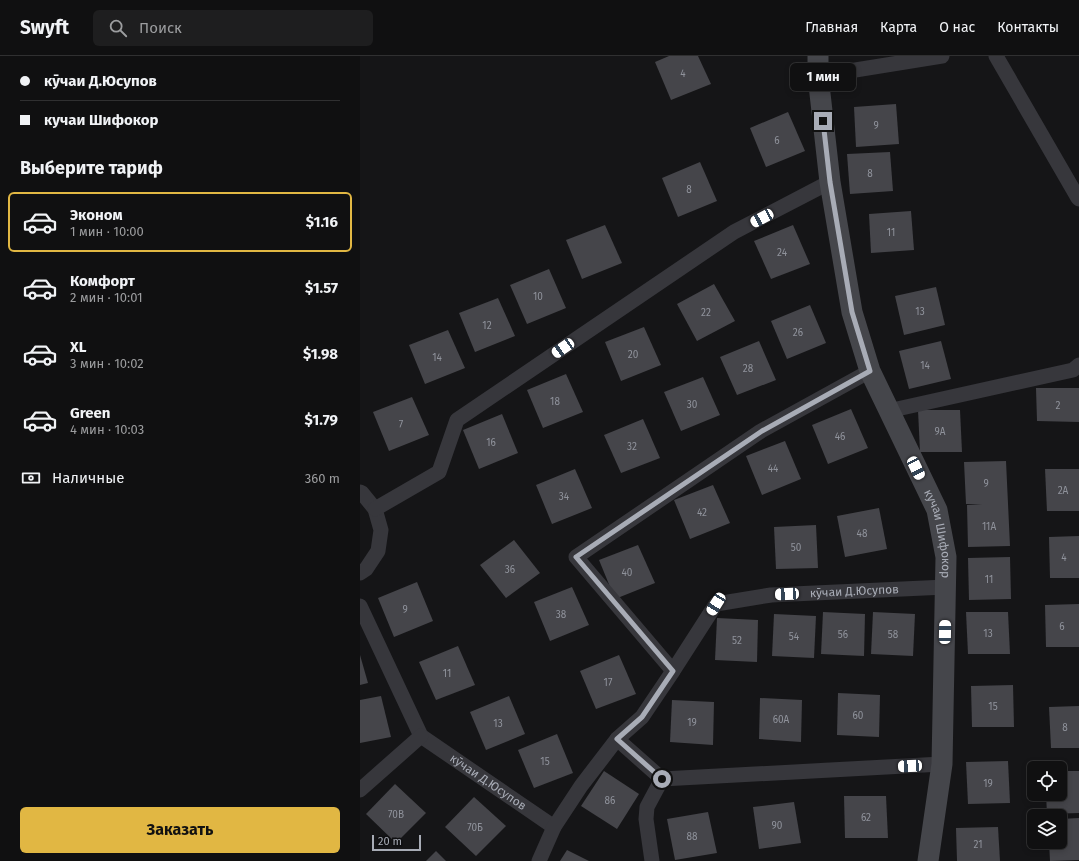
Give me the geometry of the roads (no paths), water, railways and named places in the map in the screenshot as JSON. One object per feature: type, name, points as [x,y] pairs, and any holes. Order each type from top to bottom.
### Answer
[{"type":"street","points":[[818,66],[942,56]]},
{"type":"street","points":[[996,56],[1079,199]]},
{"type":"street","name":"кучаи Шифокор","points":[[818,66],[830,182],[852,312],[870,371],[937,510],[946,557],[942,764],[928,861]]},
{"type":"street","points":[[375,509],[439,472],[457,420],[734,232],[830,182]]},
{"type":"street","points":[[888,411],[1073,370],[1079,364]]},
{"type":"street","points":[[673,671],[576,557],[762,431],[870,371]]},
{"type":"street","points":[[360,492],[375,509],[381,530],[378,551],[366,569],[360,573]]},
{"type":"street","name":"кӯчаи Д.Юсупов","points":[[539,861],[554,827],[580,786],[617,739],[642,717],[716,604],[771,595],[946,587]]},
{"type":"street","points":[[360,606],[421,736],[360,790]]},
{"type":"street","name":"кӯчаи Д.Юсупов","points":[[421,736],[554,827]]},
{"type":"street","points":[[617,739],[662,779],[942,764]]},
{"type":"street","points":[[652,861],[646,819],[647,807],[662,779]]}]
